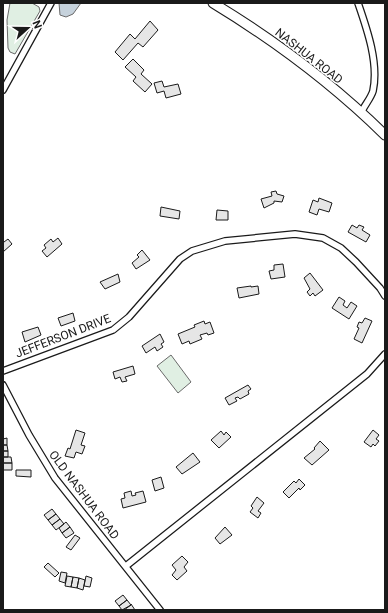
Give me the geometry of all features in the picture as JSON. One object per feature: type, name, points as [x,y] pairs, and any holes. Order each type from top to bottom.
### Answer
[{"type":"main road","name":"NASHUA ROAD","points":[[214,3],[292,56],[361,113],[385,135]]},
{"type":"street","points":[[3,90],[51,3]]},
{"type":"street","points":[[358,3],[370,37],[373,70],[373,92],[361,113]]},
{"type":"street","name":"JEFFERSON DRIVE","points":[[3,371],[113,330],[129,317],[165,274],[180,259],[205,246],[225,241],[295,234],[323,238],[341,248],[356,262],[380,288],[385,296]]},
{"type":"street","points":[[126,566],[367,374],[385,354]]},
{"type":"street","name":"OLD NASHUA ROAD","points":[[3,385],[29,435],[55,478],[160,610]]},
{"type":"green space","points":[[10,3],[32,3],[39,7],[40,11],[15,54],[10,52],[8,48],[7,20]]},
{"type":"green space","points":[[171,355],[191,382],[178,393],[157,366]]},
{"type":"shaded area","points":[[59,3],[81,3],[73,14],[66,17],[60,15]]},
{"type":"building","points":[[150,21],[158,30],[143,47],[138,43],[123,60],[115,52],[130,34],[135,39]]},
{"type":"building","points":[[133,59],[144,70],[141,74],[152,84],[145,92],[133,81],[136,77],[125,67]]},
{"type":"building","points":[[162,81],[164,87],[178,84],[181,94],[166,98],[164,91],[157,93],[154,83]]},
{"type":"building","points":[[276,191],[277,194],[284,196],[282,202],[274,201],[274,203],[264,208],[261,199],[272,196],[271,192]]},
{"type":"building","points":[[319,198],[332,203],[329,212],[319,209],[317,215],[309,212],[313,200],[318,202]]},
{"type":"building","points":[[161,207],[180,211],[179,219],[160,216]]},
{"type":"building","points":[[217,210],[228,211],[228,220],[216,220]]},
{"type":"building","points":[[352,225],[357,228],[359,225],[364,227],[362,230],[370,235],[366,242],[348,232]]},
{"type":"building","points":[[58,238],[62,244],[47,257],[42,251],[46,248],[44,245],[51,239],[53,242]]},
{"type":"building","points":[[8,239],[12,244],[3,252],[3,241],[4,242]]},
{"type":"building","points":[[142,250],[150,260],[136,269],[132,263],[139,257],[137,255]]},
{"type":"building","points":[[283,264],[285,277],[271,279],[269,271],[274,270],[274,265]]},
{"type":"building","points":[[310,273],[323,290],[315,296],[313,293],[310,296],[307,292],[310,289],[304,278]]},
{"type":"building","points":[[118,274],[120,282],[105,289],[100,282]]},
{"type":"building","points":[[258,286],[259,294],[239,298],[237,288]]},
{"type":"building","points":[[339,297],[345,301],[343,305],[347,308],[351,302],[357,306],[349,319],[332,308]]},
{"type":"building","points":[[73,313],[75,321],[61,326],[58,318]]},
{"type":"building","points":[[365,318],[372,321],[362,343],[354,339],[359,328],[357,327],[359,322],[362,323]]},
{"type":"building","points":[[204,321],[205,324],[210,322],[214,333],[200,335],[202,339],[190,344],[189,341],[182,344],[178,334],[195,327],[194,325]]},
{"type":"building","points":[[38,327],[41,335],[25,342],[22,332]]},
{"type":"building","points":[[160,334],[164,342],[161,344],[163,347],[157,351],[155,347],[146,353],[142,346]]},
{"type":"building","points":[[133,366],[135,374],[125,377],[127,381],[122,382],[120,377],[115,379],[113,372]]},
{"type":"building","points":[[248,385],[251,389],[248,391],[249,394],[240,399],[238,397],[235,398],[237,401],[229,405],[225,398]]},
{"type":"building","points":[[76,430],[85,433],[81,445],[85,446],[82,454],[76,452],[74,458],[65,456],[68,448],[70,449]]},
{"type":"building","points":[[373,430],[379,435],[376,439],[379,441],[375,446],[373,444],[371,447],[364,442]]},
{"type":"building","points":[[221,431],[224,435],[226,432],[231,437],[219,448],[211,440]]},
{"type":"building","points":[[7,438],[7,445],[3,445],[3,439]]},
{"type":"building","points":[[320,441],[329,450],[312,465],[304,458],[315,449],[314,448]]},
{"type":"building","points":[[3,445],[7,445],[8,451],[3,451]]},
{"type":"building","points":[[3,451],[8,451],[8,457],[3,457]]},
{"type":"building","points":[[193,453],[200,462],[182,474],[176,467]]},
{"type":"building","points":[[3,457],[11,457],[12,463],[3,463]]},
{"type":"building","points":[[3,463],[12,463],[12,470],[3,470]]},
{"type":"building","points":[[16,470],[31,470],[31,477],[16,476]]},
{"type":"building","points":[[161,477],[164,488],[155,491],[152,480]]},
{"type":"building","points":[[299,479],[305,485],[300,490],[299,488],[289,498],[283,492],[294,481],[296,483]]},
{"type":"building","points":[[131,491],[132,496],[136,495],[135,493],[143,491],[146,502],[123,508],[121,499],[125,498],[124,493]]},
{"type":"building","points":[[257,497],[264,503],[258,511],[261,513],[258,518],[250,512],[253,508],[251,506]]},
{"type":"building","points":[[52,509],[56,514],[48,520],[44,515]]},
{"type":"building","points":[[56,514],[60,519],[52,525],[48,520]]},
{"type":"building","points":[[60,519],[64,524],[56,530],[52,525]]},
{"type":"building","points":[[66,522],[70,527],[62,533],[59,528]]},
{"type":"building","points":[[70,527],[74,533],[66,538],[62,533]]},
{"type":"building","points":[[225,527],[232,535],[220,544],[215,538]]},
{"type":"building","points":[[75,535],[80,538],[71,550],[66,547]]},
{"type":"building","points":[[182,556],[188,562],[184,567],[187,571],[177,580],[172,575],[176,570],[172,565]]},
{"type":"building","points":[[48,563],[59,573],[55,577],[44,567]]},
{"type":"building","points":[[61,572],[67,573],[65,583],[59,581]]},
{"type":"building","points":[[67,576],[73,577],[71,587],[65,586]]},
{"type":"building","points":[[86,576],[92,578],[90,587],[84,586]]},
{"type":"building","points":[[73,577],[79,578],[77,588],[71,587]]},
{"type":"building","points":[[79,578],[85,580],[83,590],[77,588]]},
{"type":"building","points":[[123,595],[127,600],[119,606],[115,601]]},
{"type":"building","points":[[127,600],[131,605],[122,610],[119,606]]},
{"type":"building","points":[[131,605],[135,610],[124,610]]}]
